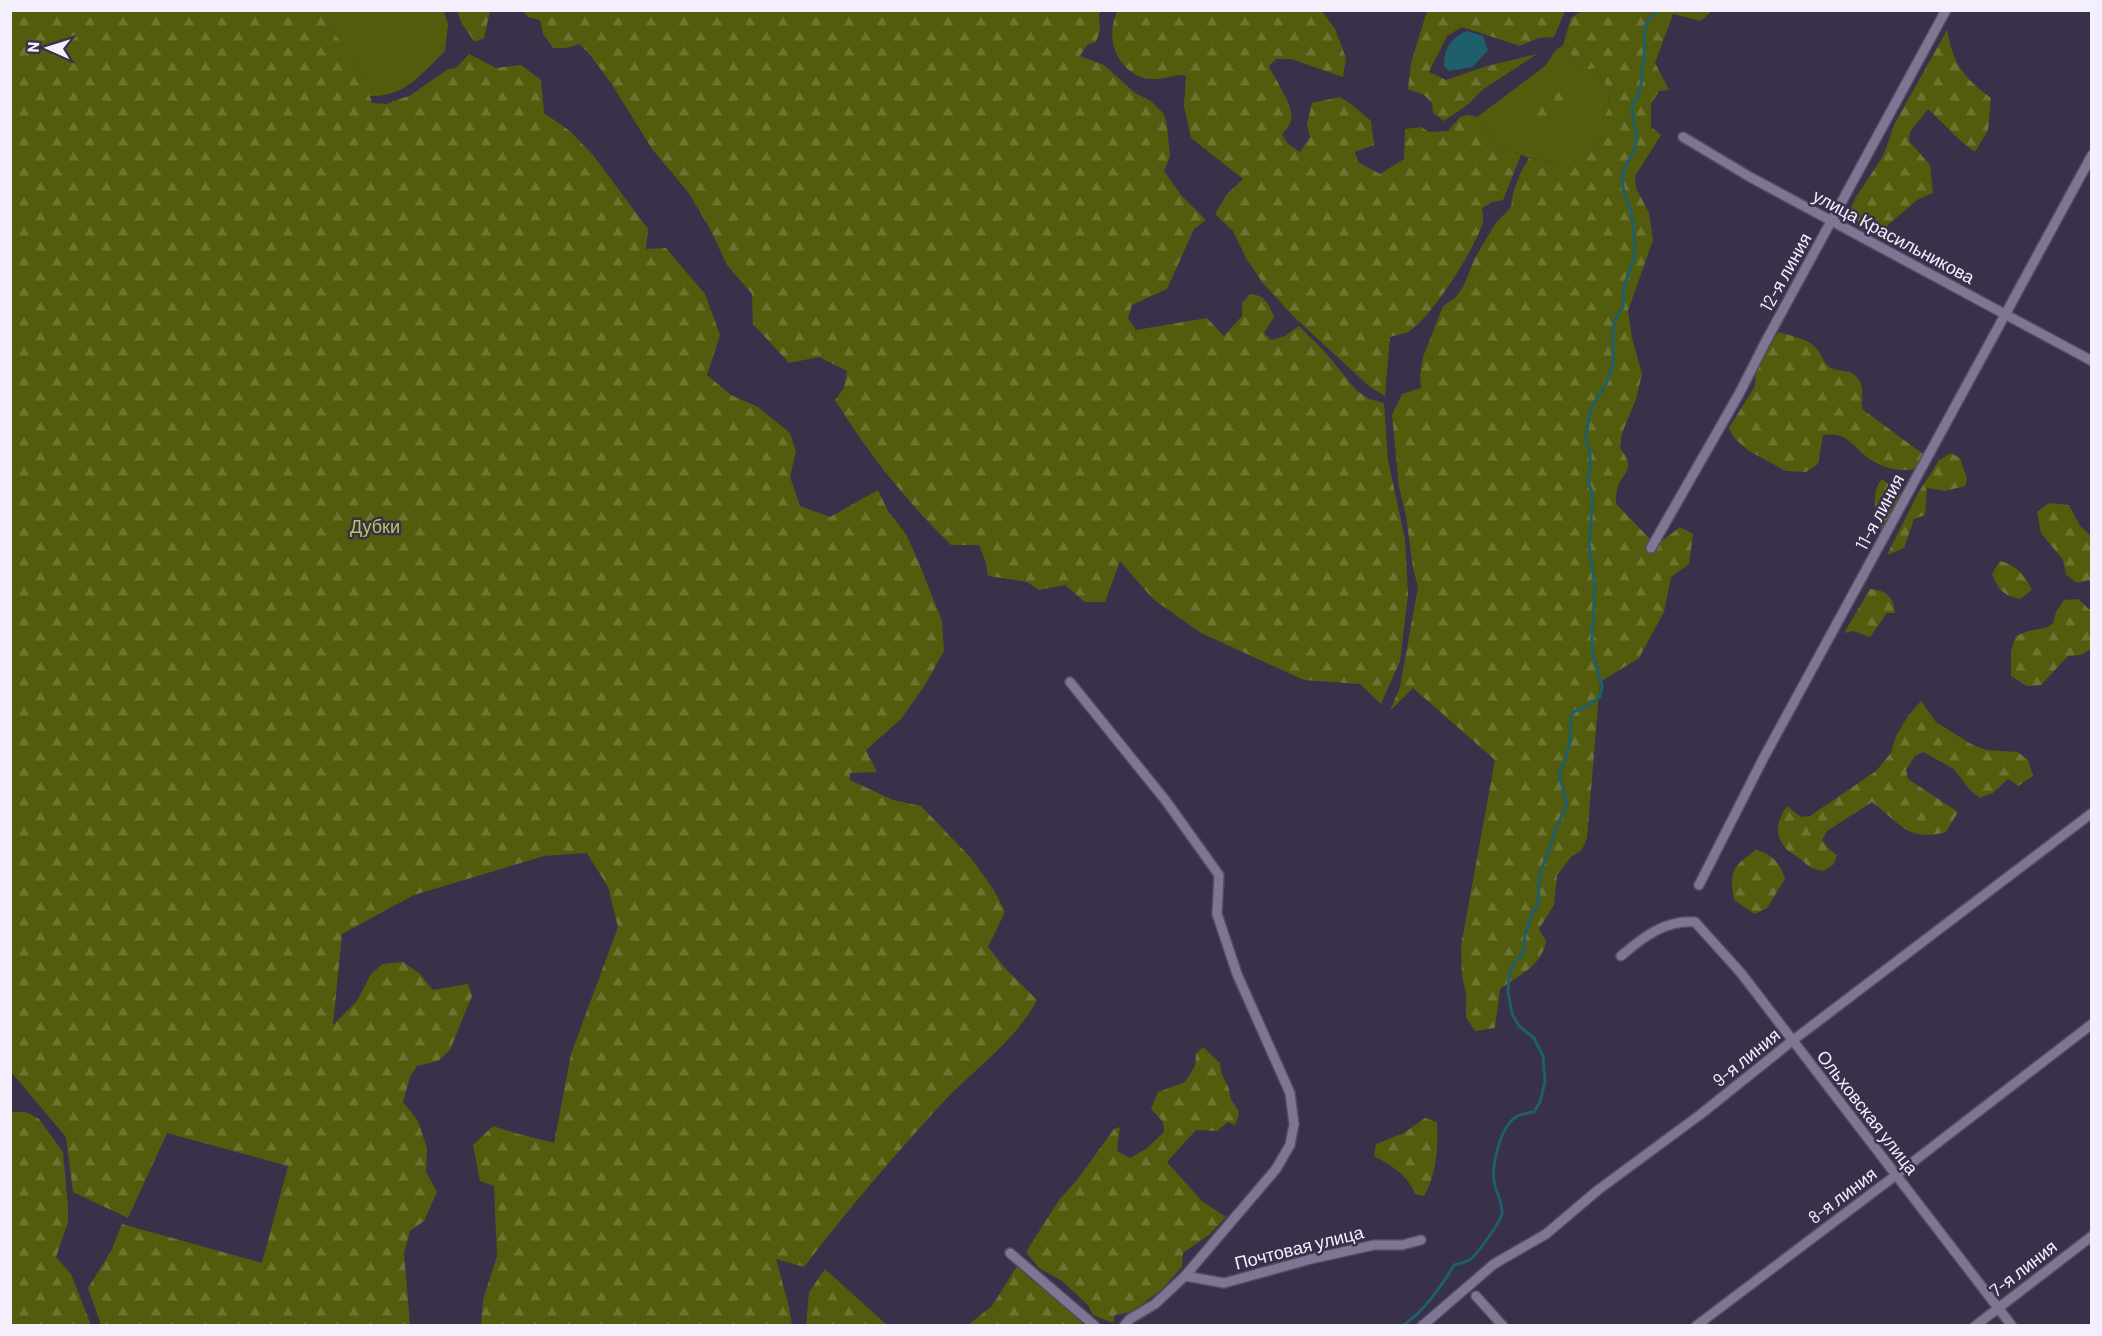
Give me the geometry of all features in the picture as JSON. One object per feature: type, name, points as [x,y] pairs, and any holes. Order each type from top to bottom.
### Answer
[{"type":"street","name":"12-я линия","points":[[1651,548],[1739,394],[1946,10]]},
{"type":"street","name":"улица Красильникова","points":[[1683,137],[1750,177],[2091,361]]},
{"type":"street","name":"11-я линия","points":[[1699,885],[1764,759],[2091,155]]},
{"type":"street","points":[[1070,682],[1166,801],[1219,875],[1217,914],[1237,974],[1290,1093],[1294,1124],[1290,1145],[1276,1169],[1185,1276],[1155,1304],[1130,1319],[1124,1326]]},
{"type":"street","name":"9-я линия","points":[[1422,1326],[1494,1264],[1546,1234],[1598,1190],[1701,1114],[1792,1041],[2091,813]]},
{"type":"street","name":"Ольховская улица","points":[[1621,956],[1660,928],[1684,921],[1695,922],[1741,973],[2012,1326]]},
{"type":"street","name":"8-я линия","points":[[1696,1326],[2091,1024]]},
{"type":"street","name":"7-я линия","points":[[1975,1326],[2091,1236]]},
{"type":"street","name":"Почтовая улица","points":[[1185,1276],[1224,1283],[1311,1259],[1374,1245],[1402,1245],[1421,1240]]},
{"type":"street","points":[[1010,1254],[1095,1326]]},
{"type":"street","points":[[1476,1296],[1503,1326]]},
{"type":"green space","name":"Дубки","points":[[11,10],[319,11],[362,72],[372,103],[386,104],[411,95],[448,69],[456,68],[469,54],[496,68],[521,65],[541,80],[544,113],[570,131],[593,155],[648,229],[646,249],[666,248],[705,294],[720,335],[707,375],[731,395],[758,407],[790,433],[796,451],[790,477],[800,506],[830,517],[878,490],[888,511],[906,534],[942,621],[944,651],[925,685],[901,719],[866,750],[877,772],[850,773],[850,780],[893,800],[921,806],[971,858],[994,890],[1005,912],[988,947],[1004,967],[1037,1000],[1018,1028],[947,1098],[838,1223],[804,1267],[776,1259],[792,1325],[481,1325],[483,1300],[497,1256],[494,1186],[480,1181],[473,1145],[493,1126],[554,1143],[571,1054],[618,927],[608,887],[587,853],[544,856],[414,895],[342,934],[333,1025],[357,1001],[371,974],[383,964],[403,962],[420,974],[433,990],[468,984],[472,996],[450,1050],[438,1061],[417,1066],[410,1077],[403,1102],[418,1121],[427,1148],[426,1172],[437,1192],[424,1221],[410,1231],[404,1253],[410,1325],[101,1325],[88,1288],[111,1251],[122,1224],[262,1263],[288,1166],[167,1133],[128,1218],[73,1192],[66,1137],[11,1072]]},
{"type":"green space","points":[[1427,10],[1565,11],[1554,37],[1538,38],[1520,46],[1462,27],[1447,36],[1429,72],[1446,80],[1487,66],[1537,54],[1482,90],[1470,103],[1444,121],[1433,113],[1432,103],[1424,95],[1408,89],[1411,63]]},
{"type":"green space","points":[[319,11],[444,11],[448,24],[445,51],[403,88],[382,96],[369,96],[362,72]]},
{"type":"green space","points":[[457,11],[490,11],[484,38],[475,42],[462,24]]},
{"type":"green space","points":[[523,11],[1102,11],[1099,14],[1100,30],[1096,42],[1087,45],[1080,56],[1104,65],[1135,93],[1151,101],[1164,114],[1170,156],[1164,171],[1181,195],[1206,220],[1194,229],[1167,289],[1132,305],[1128,318],[1136,330],[1207,318],[1224,336],[1242,316],[1242,303],[1250,294],[1259,296],[1266,301],[1274,317],[1264,333],[1271,340],[1285,336],[1299,326],[1325,352],[1356,390],[1369,399],[1384,403],[1388,460],[1405,539],[1408,595],[1400,661],[1381,704],[1360,684],[1304,680],[1201,633],[1153,599],[1120,561],[1105,602],[1085,602],[1065,585],[1039,590],[1027,582],[988,576],[979,545],[951,545],[903,494],[860,439],[835,400],[844,388],[847,371],[819,357],[789,363],[753,324],[752,294],[727,265],[709,227],[688,192],[652,149],[611,83],[587,51],[579,44],[567,48],[553,48],[543,34],[540,20],[528,17]]},
{"type":"green space","points":[[1118,11],[1322,11],[1335,29],[1346,58],[1343,77],[1291,59],[1276,59],[1269,66],[1290,108],[1290,123],[1282,134],[1287,143],[1300,152],[1310,137],[1307,124],[1312,103],[1340,97],[1371,121],[1374,145],[1355,152],[1358,162],[1380,174],[1404,159],[1405,129],[1421,127],[1429,132],[1448,131],[1460,117],[1468,115],[1477,117],[1497,145],[1521,155],[1503,200],[1492,202],[1482,208],[1483,220],[1479,233],[1452,282],[1418,325],[1408,332],[1390,337],[1385,396],[1370,387],[1293,316],[1262,282],[1246,258],[1233,231],[1215,214],[1227,194],[1243,179],[1191,138],[1184,106],[1186,76],[1147,78],[1132,73],[1121,62],[1114,47],[1113,38],[1113,23]]},
{"type":"green space","points":[[1581,11],[1710,11],[1701,21],[1673,14],[1655,63],[1669,90],[1659,91],[1651,104],[1651,127],[1661,135],[1635,176],[1636,188],[1649,213],[1653,240],[1628,311],[1632,338],[1642,374],[1636,399],[1622,433],[1620,448],[1628,461],[1628,466],[1617,489],[1616,499],[1616,504],[1650,539],[1662,541],[1680,527],[1693,534],[1689,564],[1671,577],[1664,612],[1639,658],[1600,682],[1587,838],[1582,850],[1571,857],[1557,875],[1554,905],[1539,929],[1546,941],[1540,957],[1529,969],[1500,989],[1495,1028],[1475,1031],[1466,1018],[1461,946],[1495,760],[1413,688],[1390,711],[1400,687],[1418,587],[1399,487],[1392,415],[1402,394],[1421,388],[1423,357],[1443,306],[1456,297],[1463,287],[1475,258],[1495,224],[1511,207],[1513,193],[1529,158],[1551,161],[1562,180],[1572,161],[1580,155],[1591,152],[1603,136],[1603,120],[1609,107],[1608,90],[1596,68],[1579,71],[1569,50],[1563,45],[1571,18]]},
{"type":"green space","points":[[1947,30],[1956,61],[1961,69],[1991,98],[1988,130],[1975,152],[1928,109],[1910,132],[1909,141],[1930,165],[1933,193],[1917,200],[1882,230],[1875,233],[1864,230],[1846,218],[1856,197],[1883,156],[1895,123]]},
{"type":"green space","points":[[1563,45],[1569,50],[1579,71],[1596,68],[1608,90],[1609,107],[1603,120],[1603,136],[1591,152],[1562,181],[1551,161],[1529,158],[1497,145],[1477,117],[1545,66],[1556,50]]},
{"type":"green space","points":[[1557,84],[1567,93],[1560,116],[1548,121],[1530,112]]},
{"type":"green space","points":[[1779,332],[1811,343],[1817,348],[1828,366],[1857,377],[1862,388],[1862,409],[1923,454],[1916,469],[1903,470],[1878,464],[1843,437],[1823,435],[1818,464],[1806,472],[1786,471],[1749,451],[1734,438],[1729,428],[1755,386],[1756,372],[1763,355]]},
{"type":"green space","points":[[1951,453],[1960,458],[1967,479],[1965,486],[1945,491],[1927,488],[1925,515],[1914,519],[1904,548],[1887,555],[1918,493],[1939,460]]},
{"type":"green space","points":[[1882,479],[1899,492],[1902,498],[1883,545],[1875,502],[1875,493]]},
{"type":"green space","points":[[2049,503],[2069,505],[2080,526],[2091,536],[2091,580],[2077,583],[2066,575],[2063,560],[2041,533],[2037,512]]},
{"type":"green space","points":[[2000,561],[2020,572],[2032,590],[2020,599],[2002,591],[1992,574]]},
{"type":"green space","points":[[1870,589],[1881,591],[1889,596],[1895,613],[1887,613],[1870,637],[1853,631],[1844,633]]},
{"type":"green space","points":[[2078,599],[2091,611],[2091,649],[2081,655],[2068,656],[2041,685],[2027,686],[2011,676],[2011,651],[2016,636],[2046,628],[2053,623],[2056,612],[2064,600]]},
{"type":"green space","points":[[1921,701],[1936,722],[1971,744],[1986,750],[2018,752],[2028,760],[2033,776],[2018,786],[2008,779],[1993,793],[1980,798],[1970,790],[1954,769],[1923,752],[1915,756],[1906,770],[1908,779],[1958,812],[1946,832],[1933,835],[1913,833],[1872,802],[1827,831],[1822,840],[1837,855],[1834,864],[1824,871],[1810,867],[1787,850],[1780,838],[1778,828],[1787,806],[1801,817],[1810,816],[1876,771],[1891,753],[1896,736],[1908,716]]},
{"type":"green space","points":[[1756,850],[1775,860],[1785,879],[1767,908],[1755,914],[1734,900],[1732,876],[1737,866]]},
{"type":"green space","points":[[1203,1047],[1220,1063],[1238,1116],[1235,1125],[1228,1122],[1217,1131],[1196,1130],[1167,1162],[1202,1201],[1226,1217],[1210,1234],[1183,1253],[1182,1267],[1160,1291],[1131,1312],[1115,1315],[1113,1323],[1093,1315],[1088,1305],[1062,1281],[1039,1268],[1026,1252],[1059,1200],[1077,1180],[1114,1129],[1120,1127],[1117,1151],[1130,1158],[1146,1149],[1164,1132],[1163,1122],[1151,1109],[1158,1092],[1185,1082],[1195,1066],[1196,1054]]},
{"type":"green space","points":[[11,1112],[26,1112],[39,1119],[63,1152],[68,1222],[56,1257],[71,1274],[91,1325],[11,1325]]},
{"type":"green space","points":[[1425,1118],[1437,1122],[1437,1141],[1432,1179],[1424,1196],[1415,1194],[1404,1176],[1374,1156],[1376,1144],[1404,1133]]},
{"type":"green space","points":[[1017,1266],[1084,1325],[968,1325],[992,1306]]},
{"type":"green space","points":[[825,1269],[887,1325],[806,1325],[809,1292]]},
{"type":"shaded area","points":[[1467,31],[1483,36],[1488,50],[1473,67],[1449,71],[1444,66],[1447,49],[1453,40]]},
{"type":"waterway","points":[[1402,1326],[1425,1306],[1454,1265],[1474,1256],[1501,1217],[1501,1203],[1494,1178],[1495,1159],[1501,1138],[1505,1129],[1516,1117],[1534,1112],[1540,1102],[1545,1082],[1543,1056],[1534,1038],[1519,1026],[1512,1014],[1508,992],[1509,975],[1513,964],[1523,954],[1530,918],[1538,904],[1540,873],[1555,830],[1567,806],[1559,772],[1569,747],[1571,717],[1573,712],[1600,697],[1602,686],[1593,655],[1592,640],[1595,587],[1589,545],[1593,496],[1588,481],[1590,452],[1586,441],[1592,406],[1606,384],[1613,365],[1613,330],[1616,318],[1623,307],[1624,287],[1633,261],[1635,244],[1631,210],[1622,181],[1624,169],[1634,151],[1636,142],[1632,112],[1633,102],[1638,96],[1641,84],[1645,46],[1644,30],[1647,22],[1658,10]]}]
